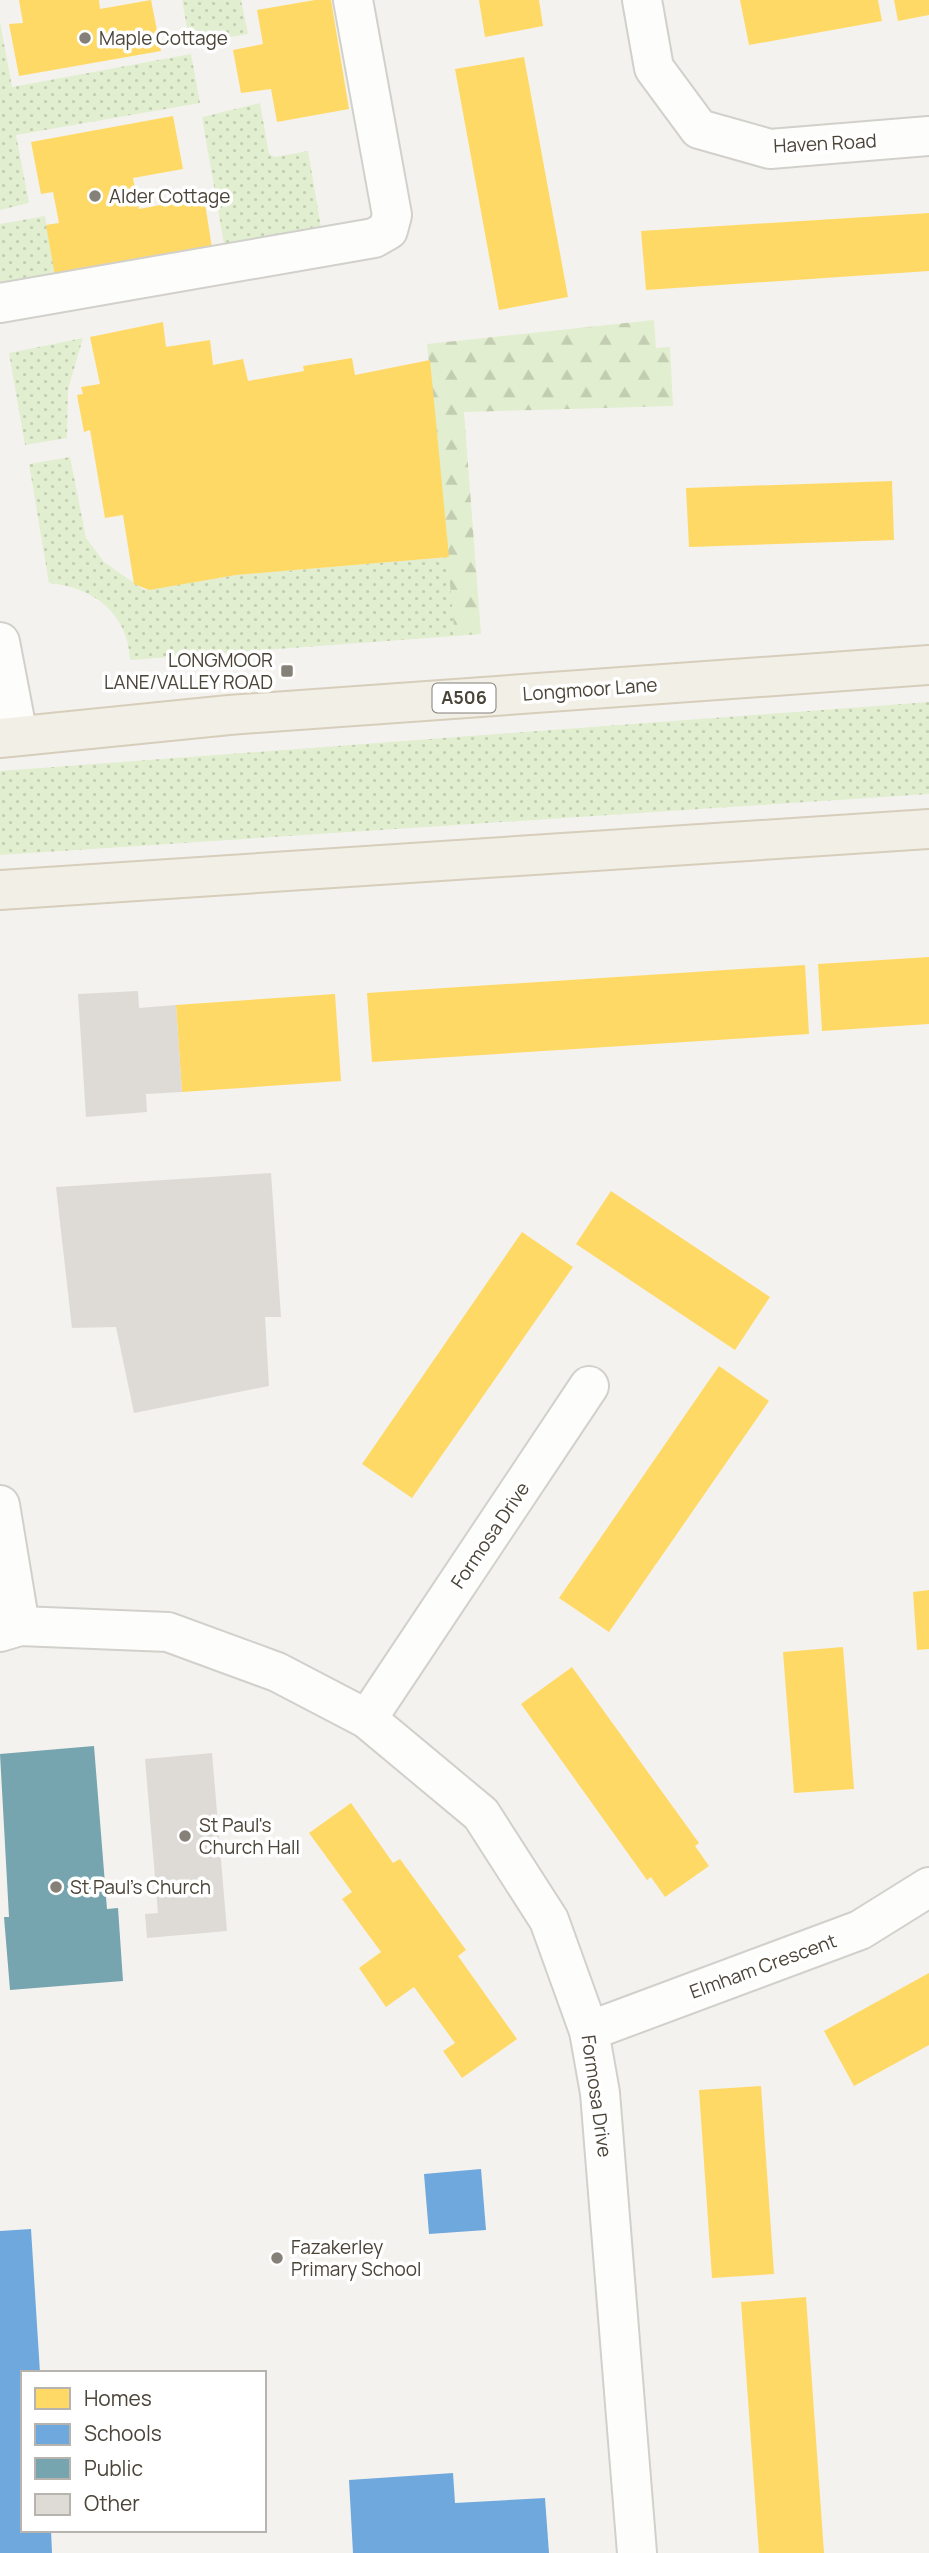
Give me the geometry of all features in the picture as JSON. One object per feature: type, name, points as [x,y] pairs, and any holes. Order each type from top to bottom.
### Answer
[{"type":"main road","name":"Longmoor Lane","points":[[9,737],[229,715],[929,665]]},
{"type":"main road","points":[[0,890],[929,829]]},
{"type":"street","points":[[0,303],[374,238],[388,230],[392,215],[353,0]]},
{"type":"street","name":"Haven Road","points":[[642,0],[654,68],[699,129],[770,149],[929,136]]},
{"type":"street","points":[[0,642],[9,737]]},
{"type":"street","name":"Formosa Drive","points":[[367,1719],[589,1386]]},
{"type":"street","name":"Formosa Drive","points":[[0,1505],[10,1629],[168,1632],[277,1672],[367,1719],[481,1814],[549,1920],[589,2031],[600,2093],[637,2553]]},
{"type":"street","name":"Elmham Crescent","points":[[589,2031],[860,1930],[929,1887]]},
{"type":"green space","points":[[182,0],[241,0],[248,34],[190,44]]},
{"type":"green space","points":[[0,22],[12,87],[191,54],[200,103],[16,135],[29,203],[0,210]]},
{"type":"green space","points":[[260,103],[269,154],[275,157],[308,151],[321,227],[224,244],[202,117]]},
{"type":"green space","points":[[45,216],[55,276],[0,284],[0,224]]},
{"type":"green space","points":[[654,320],[656,348],[670,347],[673,406],[464,412],[481,634],[455,636],[427,344]]},
{"type":"green space","points":[[83,338],[68,389],[67,438],[25,445],[9,353]]},
{"type":"green space","points":[[70,457],[86,538],[104,562],[144,590],[236,575],[449,557],[455,636],[130,660],[123,629],[105,605],[80,590],[49,583],[29,464]]},
{"type":"green space","points":[[929,702],[929,794],[0,855],[0,771]]},
{"type":"building: Homes","name":"Maple Cottage","points":[[19,0],[99,0],[100,9],[151,0],[161,51],[19,76],[9,24],[23,23]]},
{"type":"building: Homes","points":[[315,0],[331,0],[349,109],[277,122],[271,89],[241,93],[233,50],[263,44],[257,10]]},
{"type":"building: Homes","points":[[479,0],[539,0],[543,26],[485,37]]},
{"type":"building: Homes","points":[[740,0],[878,0],[882,21],[749,45]]},
{"type":"building: Homes","points":[[894,0],[929,0],[929,15],[898,21]]},
{"type":"building: Homes","points":[[524,57],[568,297],[499,310],[455,69]]},
{"type":"building: Homes","name":"Alder Cottage","points":[[173,116],[183,169],[133,178],[139,209],[204,197],[212,248],[55,276],[46,225],[59,223],[53,192],[41,194],[31,142]]},
{"type":"building: Homes","points":[[929,213],[929,271],[646,290],[641,231]]},
{"type":"building: Homes","points":[[163,322],[166,347],[210,340],[213,365],[243,359],[248,381],[304,371],[303,366],[352,358],[355,375],[430,360],[449,557],[236,575],[149,590],[134,584],[123,515],[105,518],[90,430],[84,432],[77,395],[83,394],[81,387],[100,384],[90,337]]},
{"type":"building: Homes","points":[[892,481],[894,540],[689,547],[686,488]]},
{"type":"building: Homes","points":[[929,957],[929,1024],[822,1031],[818,964]]},
{"type":"building: Homes","points":[[805,965],[809,1034],[372,1062],[367,993]]},
{"type":"building: Homes","points":[[335,994],[341,1081],[182,1092],[176,1005]]},
{"type":"building: Homes","points":[[611,1191],[770,1297],[735,1350],[576,1244]]},
{"type":"building: Homes","points":[[522,1232],[573,1267],[412,1498],[362,1464]]},
{"type":"building: Homes","points":[[719,1366],[769,1401],[609,1632],[559,1598]]},
{"type":"building: Homes","points":[[929,1590],[929,1649],[917,1650],[913,1592]]},
{"type":"building: Homes","points":[[843,1647],[854,1789],[794,1793],[783,1652]]},
{"type":"building: Homes","points":[[572,1667],[699,1843],[695,1846],[709,1866],[665,1897],[651,1877],[647,1880],[521,1704]]},
{"type":"building: Homes","points":[[351,1803],[393,1863],[400,1859],[466,1950],[458,1956],[517,2039],[462,2078],[443,2051],[455,2043],[414,1987],[386,2007],[359,1968],[381,1952],[342,1899],[352,1892],[309,1833]]},
{"type":"building: Homes","points":[[929,1973],[929,2045],[854,2086],[824,2031]]},
{"type":"building: Homes","points":[[761,2086],[774,2274],[712,2278],[699,2090]]},
{"type":"building: Homes","points":[[806,2297],[824,2553],[759,2553],[741,2302]]},
{"type":"building: Schools","points":[[481,2169],[486,2230],[429,2234],[424,2174]]},
{"type":"building: Schools","points":[[31,2229],[40,2371],[21,2371],[21,2532],[51,2532],[52,2553],[0,2553],[0,2231]]},
{"type":"building: Schools","points":[[453,2473],[455,2503],[545,2498],[549,2553],[353,2553],[349,2480]]},
{"type":"building: Public","name":"St Paul's Church","points":[[94,1746],[107,1909],[118,1908],[123,1981],[10,1990],[4,1917],[9,1917],[0,1754]]},
{"type":"building: Other","points":[[138,991],[139,1008],[176,1005],[182,1092],[146,1094],[147,1112],[86,1117],[78,994]]},
{"type":"building: Other","points":[[271,1173],[281,1317],[265,1317],[269,1386],[134,1413],[116,1327],[72,1328],[56,1187]]},
{"type":"building: Other","name":"St Paul's Church Hall","points":[[212,1753],[227,1931],[147,1938],[145,1914],[158,1913],[145,1759]]},
{"type":"place","name":"Maple Cottage","points":[[85,38]]},
{"type":"place","name":"Alder Cottage","points":[[95,196]]},
{"type":"place","name":"LONGMOOR LANE/VALLEY ROAD","points":[[287,671]]},
{"type":"place","name":"St Paul's Church Hall","points":[[185,1836]]},
{"type":"place","name":"St Paul's Church","points":[[56,1887]]},
{"type":"place","name":"Fazakerley Primary School","points":[[277,2258]]}]
